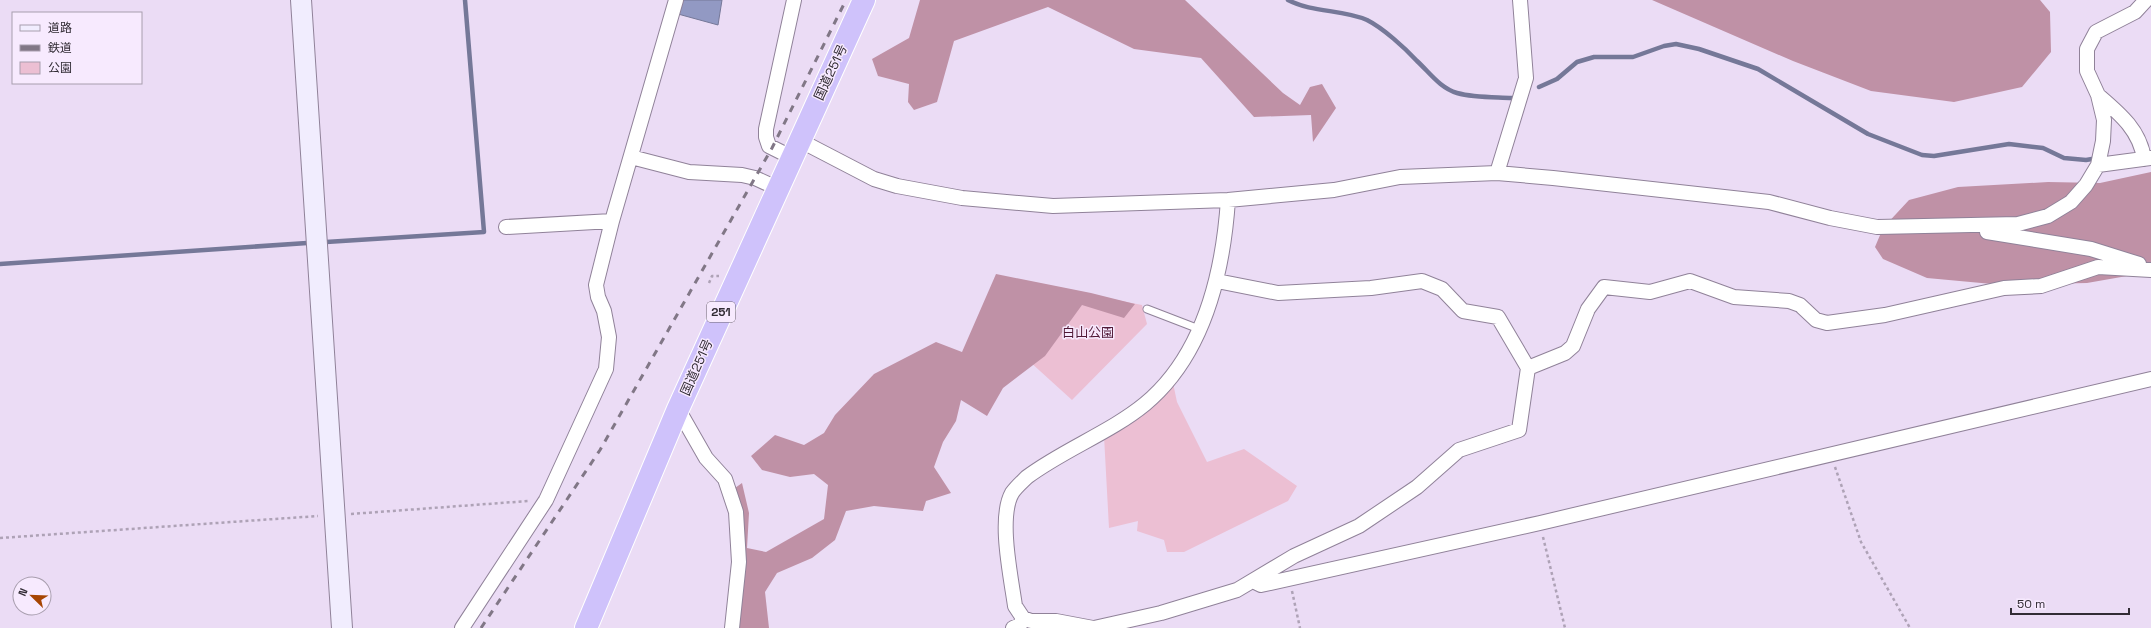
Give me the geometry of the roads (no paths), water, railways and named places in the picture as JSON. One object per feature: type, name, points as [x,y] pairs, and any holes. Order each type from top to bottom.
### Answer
[{"type":"highway","name":"国道251号","points":[[586,628],[678,408],[795,148],[864,0]]},
{"type":"street","points":[[301,0],[333,515],[342,628]]},
{"type":"street","points":[[462,628],[546,500],[606,369],[609,337],[604,311],[598,297],[596,285],[612,221],[676,0]]},
{"type":"street","points":[[794,0],[766,133],[769,146],[795,148],[874,179],[897,186],[962,198],[1053,206],[1228,200],[1334,190],[1400,177],[1497,174],[1553,178],[1769,202],[1830,218],[1877,227],[1959,227],[2018,224],[2048,216],[2071,202],[2086,186],[2099,158],[2104,120],[2098,95],[2087,71],[2087,49],[2096,32],[2135,12],[2146,0]]},
{"type":"street","points":[[1497,174],[1526,78],[1520,0]]},
{"type":"street","points":[[2098,95],[2127,121],[2145,155],[2099,158]]},
{"type":"street","points":[[631,157],[689,172],[742,175],[754,178],[777,188]]},
{"type":"street","points":[[1217,281],[1278,293],[1370,288],[1422,280],[1442,289],[1463,311],[1498,317],[1528,368],[1519,430],[1459,450],[1417,487],[1359,526],[1294,556],[1253,581],[1229,593],[1161,613],[1093,628],[1056,621],[1031,621],[1023,618],[1015,606],[1006,527],[1006,510],[1013,493],[1026,477],[1043,465],[1092,438],[1144,405],[1165,386],[1181,365],[1199,329],[1217,281],[1225,237],[1228,200]]},
{"type":"street","points":[[506,227],[612,221]]},
{"type":"street","points":[[1959,227],[2091,249],[2151,269]]},
{"type":"street","points":[[1528,368],[1565,353],[1573,346],[1588,309],[1604,287],[1650,292],[1690,281],[1734,297],[1789,301],[1800,306],[1816,320],[1827,323],[1885,316],[2004,288],[2041,286],[2098,267],[2151,269]]},
{"type":"street","points":[[1253,581],[1261,585],[1540,523],[2151,379]]},
{"type":"street","points":[[678,408],[706,458],[725,479],[736,512],[739,562],[732,628]]},
{"type":"street","points":[[1013,628],[1020,625],[1023,618]]},
{"type":"lane","points":[[1147,309],[1199,329]]},
{"type":"water","points":[[683,0],[722,0],[718,25],[678,14]]},
{"type":"waterway","points":[[326,242],[484,232],[465,0]]},
{"type":"waterway","points":[[1288,0],[1307,7],[1348,14],[1367,20],[1394,39],[1436,80],[1451,91],[1471,96],[1512,98]]},
{"type":"waterway","points":[[1539,87],[1557,79],[1577,62],[1594,57],[1633,57],[1664,46],[1676,44],[1699,49],[1758,69],[1868,134],[1922,155],[1934,156],[2009,144],[2043,148],[2064,158],[2086,160],[2098,158]]},
{"type":"waterway","points":[[0,264],[307,243]]},
{"type":"railway","points":[[481,628],[600,450],[772,148],[846,0]]},
{"type":"park label","name":"白山公園","points":[[1088,332]]}]
